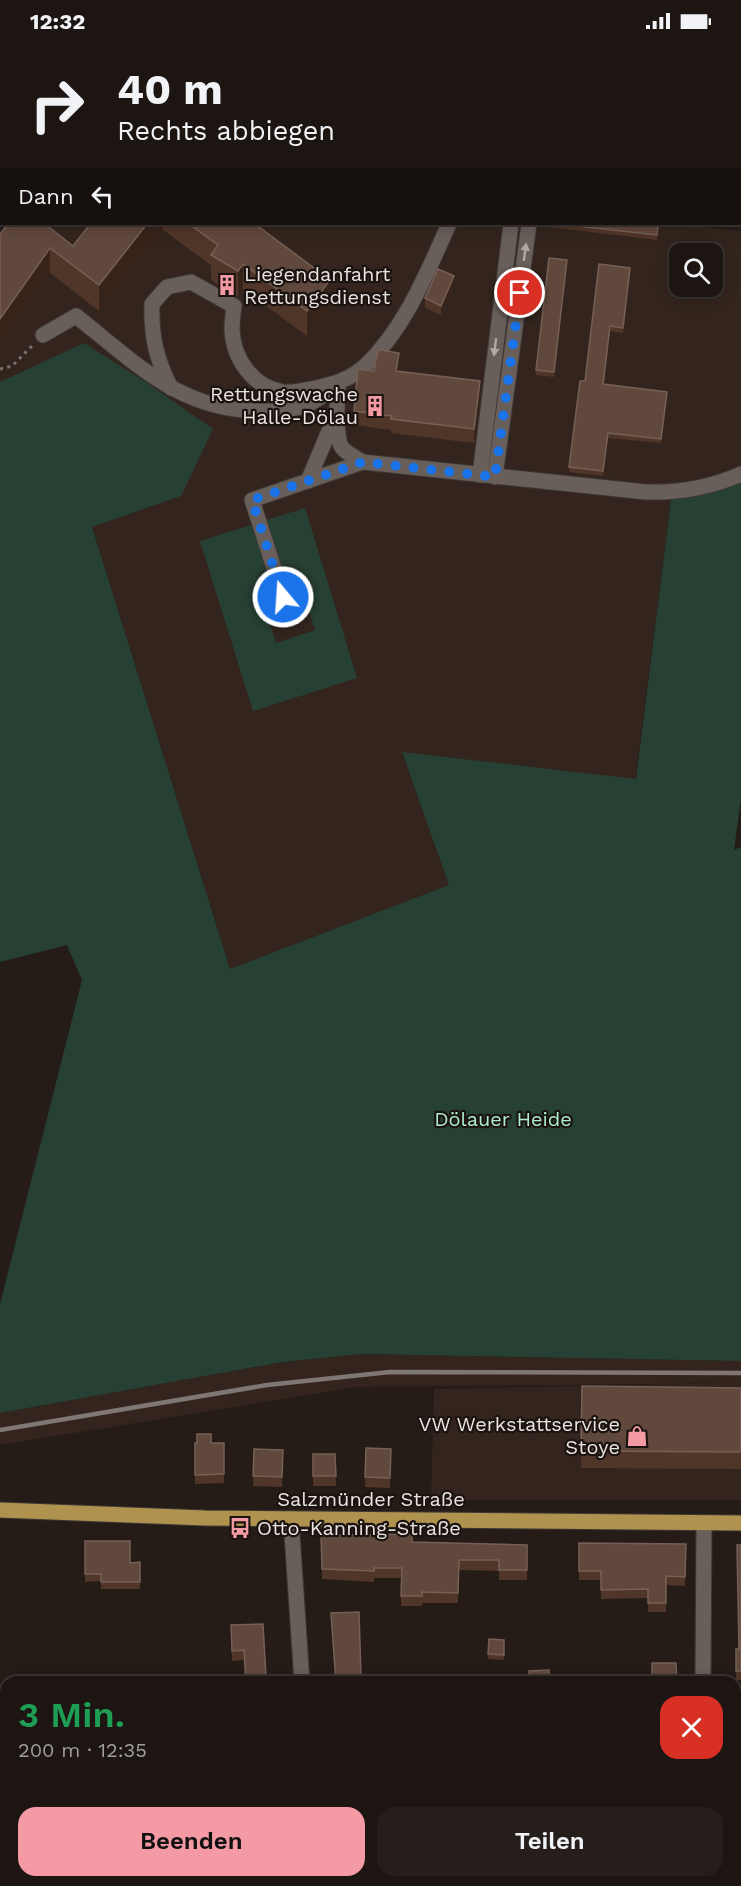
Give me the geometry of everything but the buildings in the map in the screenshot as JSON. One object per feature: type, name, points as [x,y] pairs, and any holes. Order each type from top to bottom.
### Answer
[{"type":"main road","name":"Salzmünder Straße","points":[[0,1510],[205,1518],[741,1523]]},
{"type":"street","points":[[43,335],[76,315],[143,368],[186,397],[232,410],[273,410],[310,405],[338,383],[355,374],[391,335],[421,284],[449,225]]},
{"type":"street","points":[[480,475],[514,225]]},
{"type":"street","points":[[495,477],[529,225]]},
{"type":"street","points":[[171,388],[162,370],[151,330],[152,304],[167,287],[191,282],[234,306],[232,329],[234,345],[246,370],[253,378],[267,387],[284,392],[302,391],[338,383]]},
{"type":"street","points":[[338,383],[339,444],[344,451],[363,462],[595,488],[672,493],[702,489],[741,474]]},
{"type":"street","points":[[308,481],[337,412]]},
{"type":"street","points":[[283,597],[252,500],[363,462]]},
{"type":"street","points":[[291,1519],[302,1676]]},
{"type":"street","points":[[703,1676],[704,1523]]},
{"type":"path","points":[[0,369],[12,366],[43,335]]},
{"type":"shaded area","points":[[8,225],[681,225],[741,231],[741,474],[672,493],[635,782],[402,753],[450,885],[230,969],[92,527],[181,496],[0,382],[0,236]]},
{"type":"shaded area","points":[[362,1354],[741,1361],[741,1500],[431,1500],[434,1389],[738,1383],[357,1387],[0,1445],[0,1413],[283,1362]]},
{"type":"green space","name":"Dölauer Heide","points":[[84,343],[213,429],[181,496],[92,527],[230,969],[449,885],[402,752],[636,779],[672,493],[741,474],[741,798],[734,850],[741,847],[741,1361],[362,1354],[283,1362],[0,1413],[0,1304],[82,980],[67,945],[0,962],[0,382]]},
{"type":"green space","points":[[305,508],[357,678],[253,711],[200,541]],"holes":[[[302,590],[315,630],[276,643],[264,603]]]},
{"type":"railway","points":[[0,1430],[267,1385],[390,1372],[741,1373]]},
{"type":"place","name":"Liegendanfahrt Rettungsdienst","points":[[227,285]]},
{"type":"place","name":"Rettungswache Halle-Dölau","points":[[375,406]]},
{"type":"place","name":"VW Werkstattservice Stoye","points":[[637,1436]]},
{"type":"place","name":"Otto-Kanning-Straße","points":[[240,1528]]},
{"type":"route","points":[[283,597],[252,500],[363,462],[495,477],[520,293]]}]
